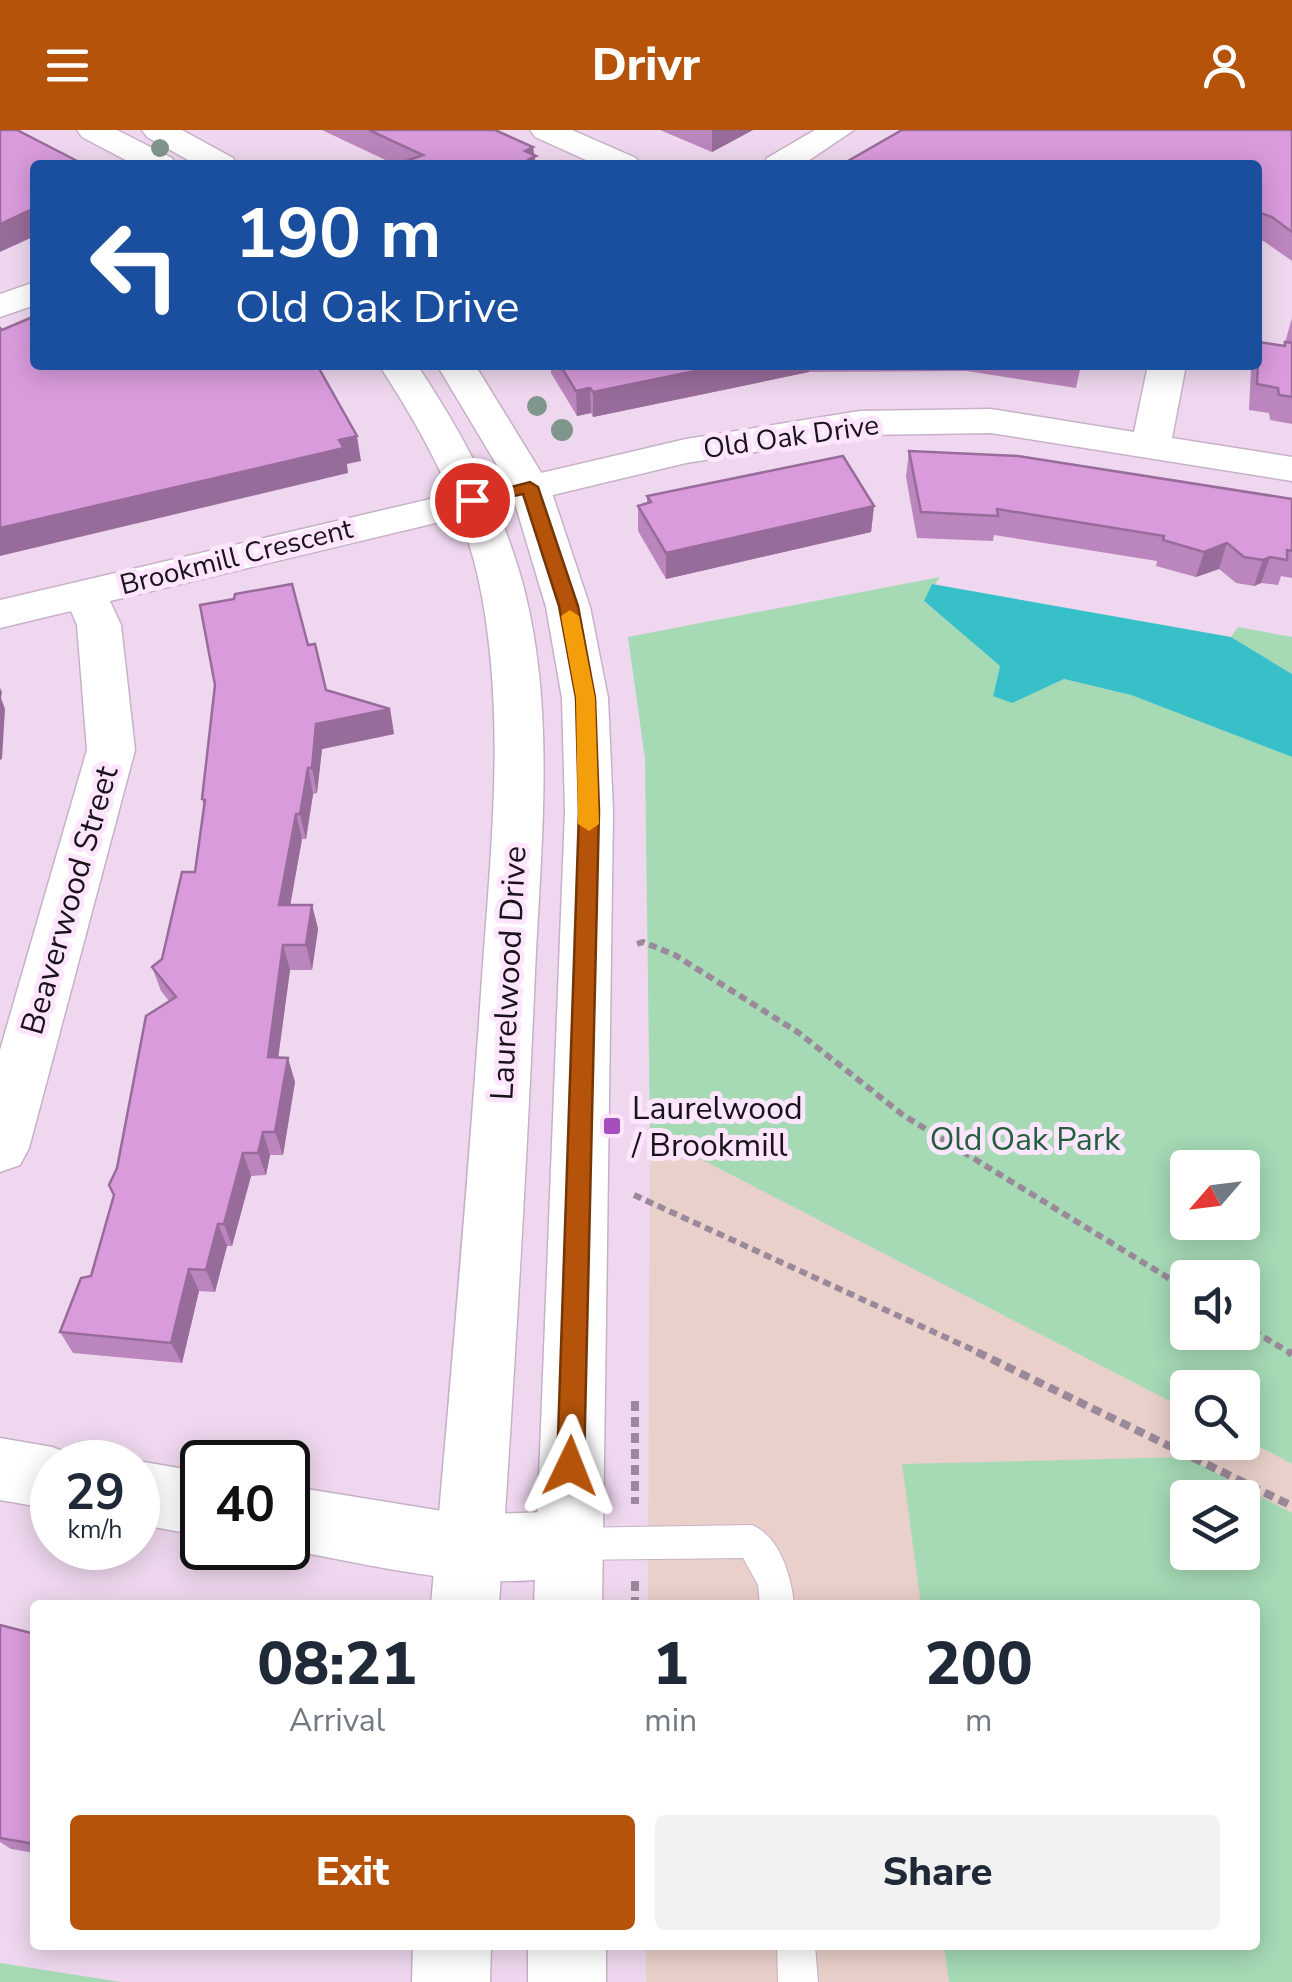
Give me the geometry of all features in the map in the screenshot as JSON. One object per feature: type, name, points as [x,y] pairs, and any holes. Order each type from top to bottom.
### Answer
[{"type":"street","points":[[92,130],[150,160]]},
{"type":"street","points":[[158,130],[213,160]]},
{"type":"street","points":[[546,130],[613,160]]},
{"type":"street","points":[[788,160],[838,130]]},
{"type":"street","points":[[0,306],[30,295]]},
{"type":"street","name":"Laurelwood Drive","points":[[401,370],[436,422],[472,500],[499,575],[514,664],[520,766],[496,1204],[466,1577]]},
{"type":"street","points":[[310,1525],[466,1577],[568,1575],[589,811],[586,698],[568,606],[530,487],[459,370]]},
{"type":"street","points":[[1151,444],[1166,370]]},
{"type":"street","name":"Old Oak Drive","points":[[472,500],[686,450],[860,423],[991,422],[1292,469]]},
{"type":"street","name":"Brookmill Crescent","points":[[0,614],[472,500]]},
{"type":"street","name":"Beaverwood Street","points":[[0,1148],[111,750],[100,624],[84,593]]},
{"type":"street","points":[[0,1469],[30,1474]]},
{"type":"street","points":[[451,1982],[452,1950]]},
{"type":"street","points":[[567,1950],[567,1982]]},
{"type":"lane","points":[[568,1575],[752,1540],[775,1581],[777,1600]]},
{"type":"lane","points":[[796,1950],[798,1982]]},
{"type":"path","points":[[633,945],[643,942],[675,955],[800,1033],[903,1115],[1170,1279]]},
{"type":"path","points":[[634,1195],[1025,1374],[1292,1506]]},
{"type":"path","points":[[1260,1335],[1292,1354]]},
{"type":"shaded area","points":[[650,1133],[1170,1401],[1170,1460],[1260,1460],[1260,1447],[1292,1464],[1292,1982],[646,1982],[646,1950],[1260,1950],[1260,1600],[648,1600]]},
{"type":"green space","name":"Old Oak Park","points":[[940,577],[924,601],[1000,666],[993,695],[1013,702],[1064,679],[1131,695],[1292,757],[1292,1464],[1260,1447],[1260,1370],[1170,1370],[1170,1401],[650,1133],[645,759],[628,637]]},
{"type":"green space","points":[[1238,627],[1292,637],[1292,674],[1231,637]]},
{"type":"green space","points":[[1192,1460],[1230,1480],[1170,1480],[1170,1570],[1260,1570],[1260,1496],[1292,1513],[1292,1982],[949,1982],[945,1950],[1260,1950],[1260,1600],[920,1600],[902,1464]]},
{"type":"green space","points":[[0,1963],[121,1982],[0,1982]]},
{"type":"water","points":[[932,584],[1231,637],[1292,674],[1292,757],[1131,695],[1064,679],[1012,703],[993,696],[1000,666],[924,601]]},
{"type":"building","points":[[0,130],[17,130],[75,160],[30,160],[30,210],[0,224]]},
{"type":"building","points":[[369,130],[495,130],[533,147],[525,151],[536,156],[531,160],[409,160],[423,155]]},
{"type":"building","points":[[902,130],[1292,130],[1292,232],[1262,213],[1262,160],[850,160]]},
{"type":"building","points":[[30,318],[30,370],[320,370],[357,436],[339,440],[344,448],[0,528],[2,330]]},
{"type":"building","points":[[1262,342],[1285,346],[1285,342],[1292,343],[1292,397],[1279,395],[1278,388],[1257,384],[1258,370],[1262,370]]},
{"type":"building","points":[[563,370],[701,370],[593,392],[590,388],[576,391]]},
{"type":"building","points":[[909,451],[1018,456],[1292,499],[1292,551],[1287,550],[1287,560],[1263,560],[1244,557],[1227,543],[1204,552],[1163,540],[1164,536],[997,509],[998,516],[921,512]]},
{"type":"building","points":[[843,456],[874,506],[666,553],[638,506],[651,502],[647,496]]},
{"type":"building","points":[[292,584],[308,645],[315,644],[326,690],[390,709],[316,724],[312,768],[308,768],[300,814],[296,814],[279,905],[312,905],[306,945],[283,945],[268,1057],[288,1058],[275,1132],[263,1132],[258,1153],[243,1153],[224,1224],[218,1224],[206,1270],[189,1269],[171,1343],[60,1332],[81,1278],[91,1276],[114,1195],[109,1185],[117,1168],[146,1016],[176,997],[152,967],[162,959],[182,872],[195,872],[205,800],[202,799],[215,685],[200,605]]},
{"type":"building","points":[[0,1625],[30,1633],[30,1843],[0,1838]]},
{"type":"slow traffic","points":[[570,616],[586,698],[589,824]]},
{"type":"place","name":"Laurelwood / Brookmill","points":[[612,1126]]},
{"type":"route","points":[[472,500],[530,487],[568,606],[586,698],[589,811],[570,1466]]}]
